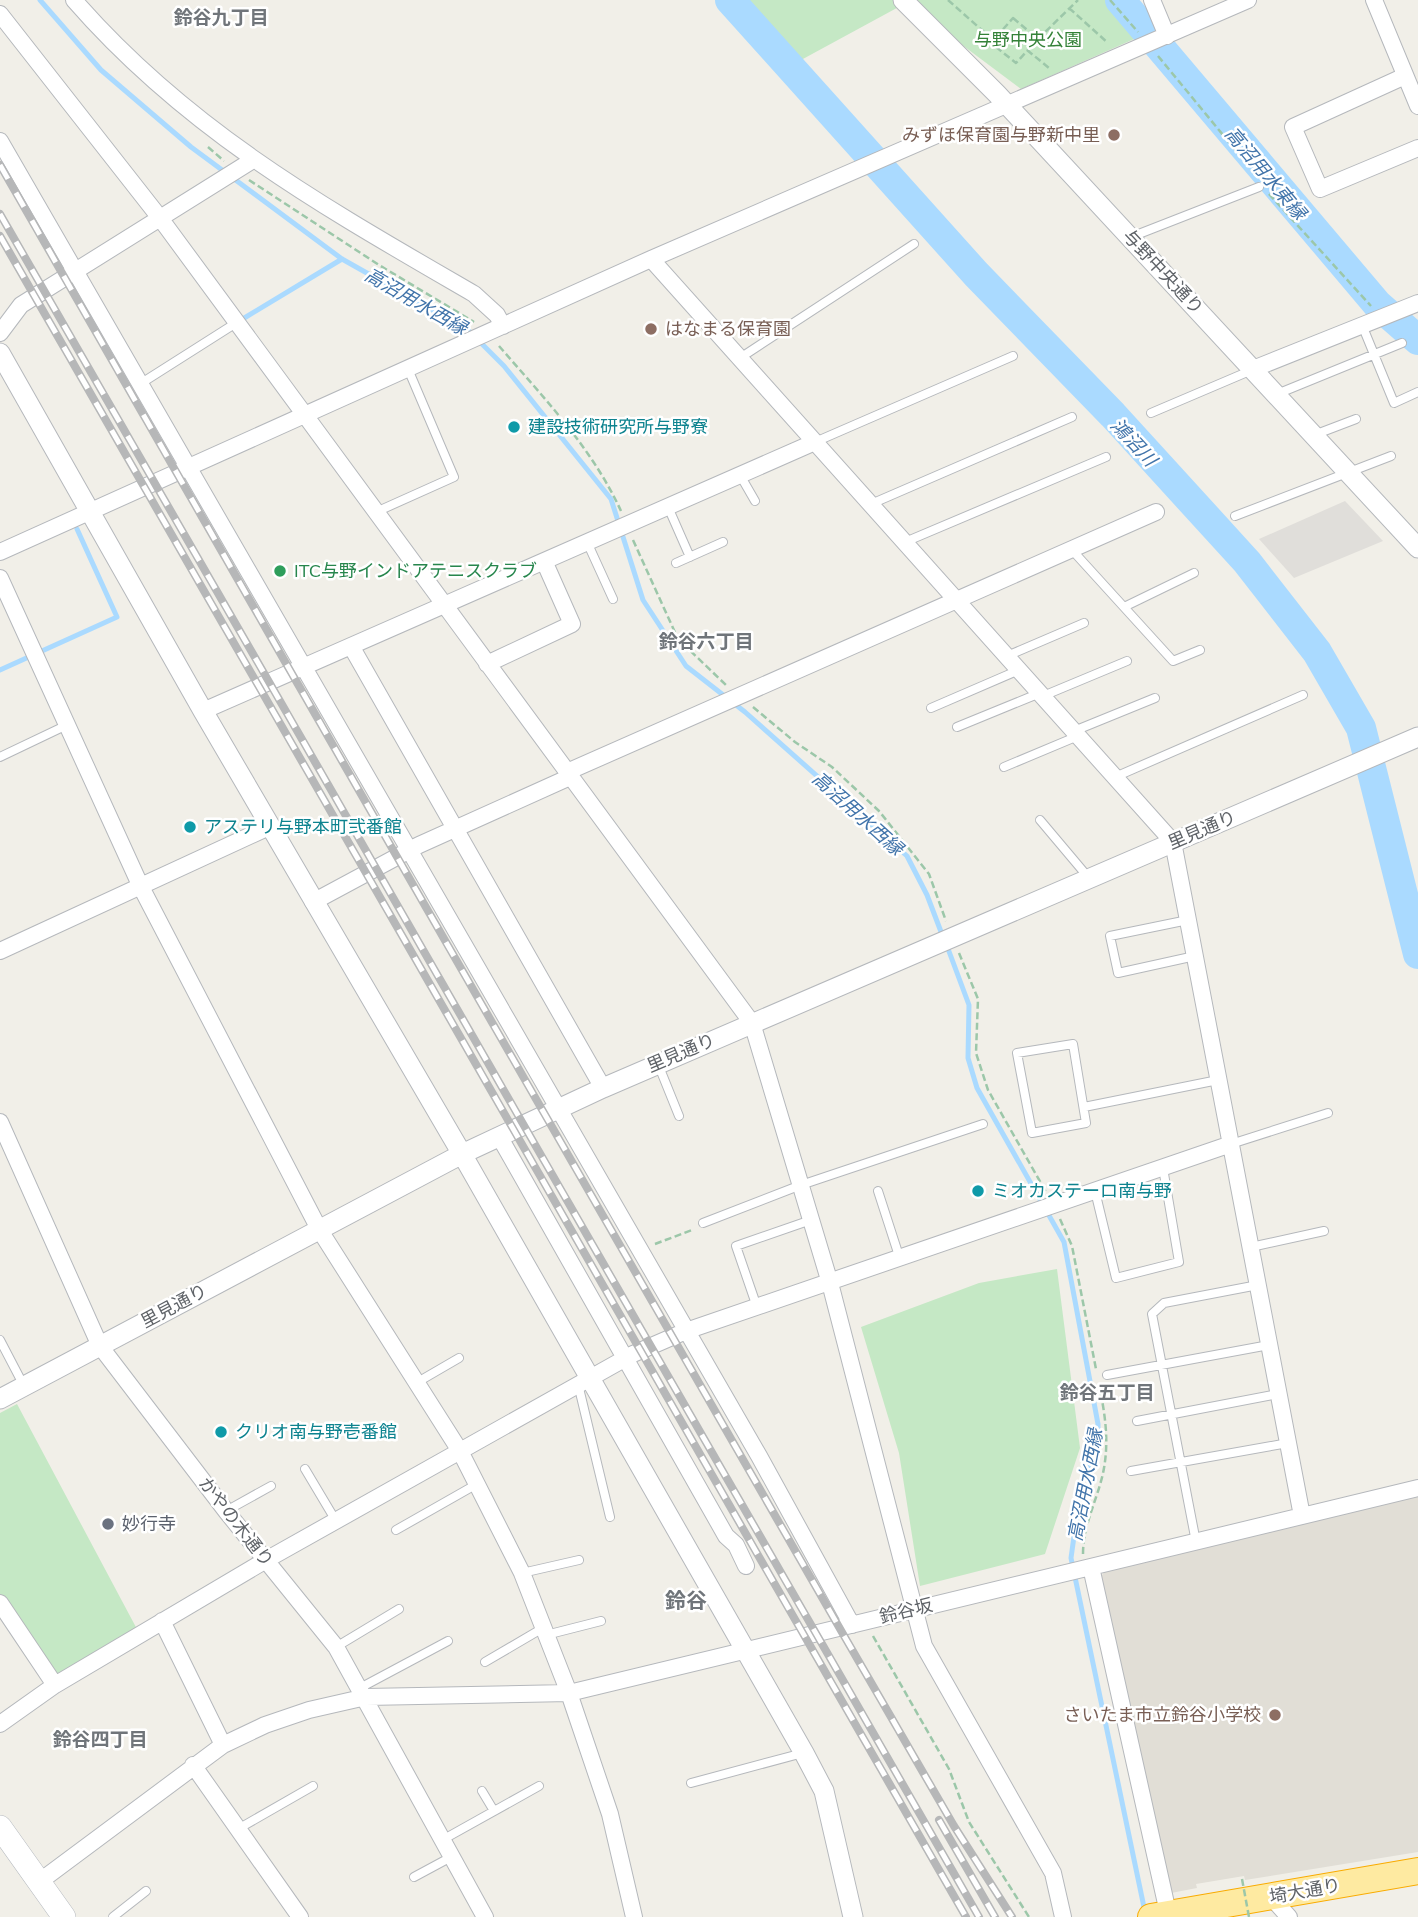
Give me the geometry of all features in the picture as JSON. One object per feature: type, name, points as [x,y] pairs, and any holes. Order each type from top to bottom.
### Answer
[{"type":"highway","name":"埼大通り","points":[[1162,1916],[1418,1871]]},
{"type":"main road","points":[[0,1827],[64,1917]]},
{"type":"street","points":[[74,0],[100,30],[163,90],[253,160],[295,190],[474,294],[497,315],[503,326]]},
{"type":"street","name":"与野中央通り","points":[[903,0],[1008,105],[1418,548]]},
{"type":"street","points":[[1152,0],[1157,40]]},
{"type":"street","points":[[0,552],[90,514],[651,260],[1248,0]]},
{"type":"street","points":[[1374,0],[1418,106]]},
{"type":"street","points":[[0,13],[160,218],[303,416],[752,1023],[830,1283],[924,1646],[1053,1873],[1063,1917]]},
{"type":"street","points":[[1405,76],[1293,127],[1320,189],[1418,148]]},
{"type":"street","points":[[0,141],[639,1250],[858,1623]]},
{"type":"street","points":[[0,333],[21,305],[253,160]]},
{"type":"street","points":[[651,260],[1173,842],[1302,1516]]},
{"type":"street","points":[[1253,369],[1418,303]]},
{"type":"street","points":[[0,353],[313,902],[462,1154],[584,1381],[804,1753],[824,1791],[852,1917]]},
{"type":"street","points":[[203,711],[815,442]]},
{"type":"street","points":[[313,902],[409,851],[719,705],[1156,512]]},
{"type":"street","points":[[487,664],[572,624],[544,561]]},
{"type":"street","points":[[0,578],[141,887],[319,1229],[460,1451],[522,1573],[569,1693],[610,1814],[634,1917]]},
{"type":"street","points":[[351,646],[603,1087]]},
{"type":"street","name":"里見通り","points":[[0,1399],[462,1154],[603,1087],[1418,737]]},
{"type":"street","points":[[0,951],[271,826]]},
{"type":"street","name":"かやの木通り","points":[[0,1122],[100,1346],[226,1511],[336,1647],[485,1917]]},
{"type":"street","points":[[499,1136],[726,1535],[736,1545],[747,1566]]},
{"type":"street","points":[[0,1724],[55,1685],[266,1560],[627,1357],[686,1331],[1231,1144]]},
{"type":"street","name":"鈴谷坂","points":[[39,1882],[223,1745],[265,1725],[363,1692],[569,1693],[1418,1488]]},
{"type":"street","points":[[1082,1569],[1162,1916]]},
{"type":"street","points":[[0,1603],[55,1685]]},
{"type":"street","points":[[162,1621],[223,1745]]},
{"type":"street","points":[[193,1765],[300,1917]]},
{"type":"street","points":[[1271,1897],[1289,1917]]},
{"type":"lane","points":[[1130,237],[1261,186]]},
{"type":"lane","points":[[740,358],[914,244]]},
{"type":"lane","points":[[140,384],[236,323]]},
{"type":"lane","points":[[1362,325],[1394,403],[1418,392]]},
{"type":"lane","points":[[1277,394],[1402,343]]},
{"type":"lane","points":[[815,442],[1013,356]]},
{"type":"lane","points":[[374,512],[454,477],[408,369]]},
{"type":"lane","points":[[1152,413],[1253,369]]},
{"type":"lane","points":[[871,504],[1072,417]]},
{"type":"lane","points":[[1314,435],[1356,419]]},
{"type":"lane","points":[[1235,516],[1391,456]]},
{"type":"lane","points":[[905,542],[1106,457]]},
{"type":"lane","points":[[740,475],[755,501]]},
{"type":"lane","points":[[668,507],[690,557]]},
{"type":"lane","points":[[587,542],[613,599]]},
{"type":"lane","points":[[676,563],[723,542]]},
{"type":"lane","points":[[1071,550],[1173,661],[1200,650]]},
{"type":"lane","points":[[1124,607],[1194,573]]},
{"type":"lane","points":[[1007,656],[1084,623]]},
{"type":"lane","points":[[957,727],[1127,661]]},
{"type":"lane","points":[[931,708],[1019,670]]},
{"type":"lane","points":[[1115,777],[1303,695]]},
{"type":"lane","points":[[1004,767],[1155,698]]},
{"type":"lane","points":[[0,757],[67,725]]},
{"type":"lane","points":[[1040,820],[1089,879]]},
{"type":"lane","points":[[1188,920],[1110,936],[1118,973],[1195,956]]},
{"type":"lane","points":[[1073,1044],[1084,1107],[1086,1122],[1032,1133],[1017,1053],[1073,1044]]},
{"type":"lane","points":[[657,1063],[680,1116]]},
{"type":"lane","points":[[1084,1107],[1219,1080]]},
{"type":"lane","points":[[1231,1144],[1328,1113]]},
{"type":"lane","points":[[703,1223],[801,1185],[983,1124]]},
{"type":"lane","points":[[1095,1191],[1116,1278],[1180,1262],[1163,1168]]},
{"type":"lane","points":[[878,1191],[900,1259]]},
{"type":"lane","points":[[757,1307],[736,1246],[811,1220]]},
{"type":"lane","points":[[1251,1247],[1324,1231]]},
{"type":"lane","points":[[1196,1542],[1152,1314],[1164,1303],[1258,1285]]},
{"type":"lane","points":[[0,1340],[24,1386]]},
{"type":"lane","points":[[1107,1375],[1269,1345]]},
{"type":"lane","points":[[416,1382],[459,1358]]},
{"type":"lane","points":[[584,1381],[610,1517]]},
{"type":"lane","points":[[1138,1421],[1278,1394]]},
{"type":"lane","points":[[1131,1471],[1288,1443]]},
{"type":"lane","points":[[305,1469],[336,1521]]},
{"type":"lane","points":[[396,1530],[477,1484]]},
{"type":"lane","points":[[226,1511],[271,1486]]},
{"type":"lane","points":[[522,1573],[579,1560]]},
{"type":"lane","points":[[336,1647],[399,1609]]},
{"type":"lane","points":[[485,1661],[545,1631],[601,1620]]},
{"type":"lane","points":[[363,1692],[449,1641]]},
{"type":"lane","points":[[691,1783],[804,1753]]},
{"type":"lane","points":[[238,1829],[313,1786]]},
{"type":"lane","points":[[444,1839],[539,1786]]},
{"type":"lane","points":[[482,1791],[494,1811]]},
{"type":"lane","points":[[414,1877],[453,1856]]},
{"type":"lane","points":[[113,1917],[146,1891]]},
{"type":"path","points":[[948,0],[993,40]]},
{"type":"path","points":[[1038,39],[1013,18],[991,43],[1016,63],[1078,0]]},
{"type":"path","points":[[1111,0],[1157,40],[1256,175]]},
{"type":"path","points":[[1069,8],[1123,54]]},
{"type":"path","points":[[1027,50],[1064,80]]},
{"type":"path","points":[[1261,186],[1387,315]]},
{"type":"path","points":[[479,337],[576,435],[597,465],[622,527],[678,639],[695,658],[794,743],[841,775],[879,811],[929,874],[948,941],[978,999],[976,1053],[988,1090],[1072,1246],[1107,1437],[1104,1471],[1092,1501],[1082,1569]]},
{"type":"path","points":[[639,1250],[703,1223]]},
{"type":"path","points":[[858,1623],[949,1769],[969,1822],[1029,1917]]},
{"type":"path","points":[[1242,1879],[1249,1917]]},
{"type":"shaded area","points":[[1345,501],[1383,541],[1294,578],[1259,539]]},
{"type":"shaded area","name":"さいたま市立鈴谷小学校","points":[[1418,1494],[1418,1852],[1245,1880],[1244,1876],[1196,1884],[1197,1888],[1171,1893],[1100,1578],[1105,1571]]},
{"type":"green space","name":"与野中央公園","points":[[727,0],[1110,0],[1141,36],[1021,89],[906,3],[790,66]]},
{"type":"green space","points":[[1057,1269],[1080,1448],[1045,1554],[920,1586],[899,1453],[861,1327],[979,1283]]},
{"type":"green space","points":[[17,1404],[138,1631],[60,1679],[0,1595],[0,1413]]},
{"type":"waterway","name":"高沼用水西縁","points":[[40,0],[101,70],[191,147],[342,259],[468,330],[504,366],[611,499],[643,600],[686,666],[745,712],[907,856],[927,895],[943,937]]},
{"type":"waterway","name":"鴻沼川","points":[[730,0],[976,274],[1113,415],[1247,562],[1317,652],[1361,728],[1418,954]]},
{"type":"waterway","name":"高沼用水東縁","points":[[1120,0],[1377,304],[1418,340]]},
{"type":"waterway","points":[[241,320],[342,259]]},
{"type":"waterway","points":[[0,670],[117,617],[77,529]]},
{"type":"waterway","name":"高沼用水西縁","points":[[947,946],[969,1005],[968,1058],[977,1088],[1064,1242],[1098,1424],[1098,1440],[1081,1486],[1071,1558],[1145,1912]]},
{"type":"railway","points":[[0,165],[843,1634],[954,1826],[1012,1917]]},
{"type":"railway","points":[[0,214],[979,1917]]},
{"type":"railway","points":[[0,236],[966,1917]]},
{"type":"railway","points":[[939,1820],[995,1917]]},
{"type":"place","name":"みずほ保育園与野新中里","points":[[1114,135]]},
{"type":"place","name":"はなまる保育園","points":[[651,329]]},
{"type":"place","name":"建設技術研究所与野寮","points":[[514,427]]},
{"type":"place","name":"ITC与野インドアテニスクラブ","points":[[280,571]]},
{"type":"place","name":"アステリ与野本町弐番館","points":[[190,827]]},
{"type":"place","name":"ミオカステーロ南与野","points":[[978,1191]]},
{"type":"place","name":"クリオ南与野壱番館","points":[[221,1432]]},
{"type":"place","name":"妙行寺","points":[[108,1524]]},
{"type":"place","name":"さいたま市立鈴谷小学校","points":[[1275,1715]]},
{"type":"district","name":"鈴谷九丁目","points":[[221,17]]},
{"type":"district","name":"鈴谷六丁目","points":[[706,641]]},
{"type":"district","name":"鈴谷五丁目","points":[[1107,1392]]},
{"type":"district","name":"鈴谷","points":[[686,1601]]},
{"type":"district","name":"鈴谷四丁目","points":[[100,1739]]}]
